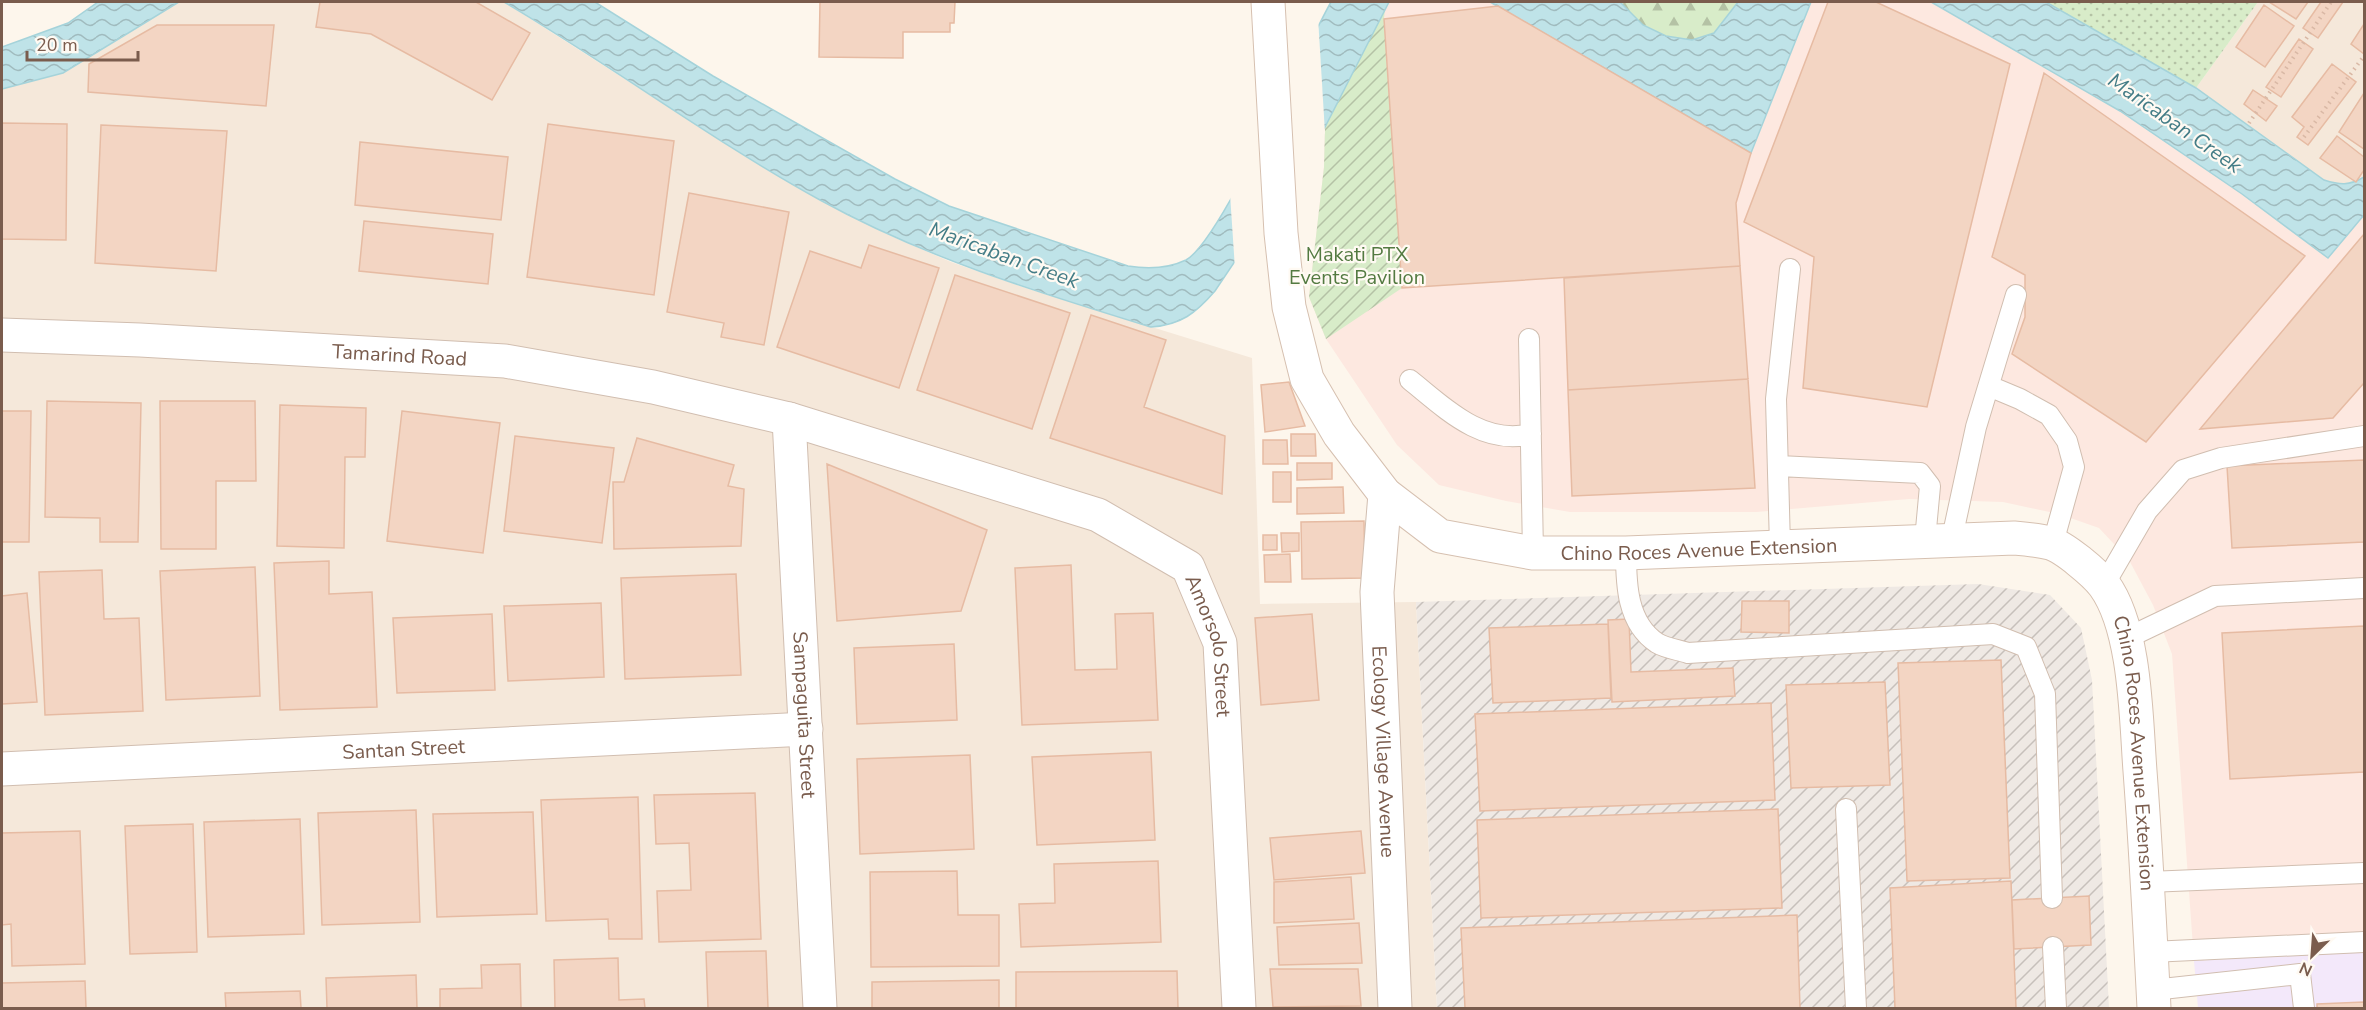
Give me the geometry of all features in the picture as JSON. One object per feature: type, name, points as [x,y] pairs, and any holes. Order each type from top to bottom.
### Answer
[{"type":"street","name":"Chino Roces Avenue Extension","points":[[1268,2],[1281,233],[1289,307],[1307,379],[1339,434],[1385,494],[1440,536],[1533,553],[1626,553],[1938,539],[2014,538],[2053,543],[2072,556],[2103,585],[2116,610],[2125,639],[2133,681],[2154,999]]},
{"type":"street","name":"Tamarind Road","points":[[2,335],[140,340],[505,361],[653,387],[789,419]]},
{"type":"street","name":"Sampaguita Street","points":[[789,419],[820,1008]]},
{"type":"street","name":"Amorsolo Street","points":[[789,419],[1098,515],[1188,567],[1220,644],[1239,1008]]},
{"type":"street","name":"Ecology Village Avenue","points":[[1385,494],[1377,592],[1395,1008]]},
{"type":"street","name":"Santan Street","points":[[2,769],[806,729]]},
{"type":"lane","points":[[1780,546],[1776,399],[1790,268]]},
{"type":"lane","points":[[1938,539],[1976,427],[2016,295]]},
{"type":"lane","points":[[1529,339],[1533,553]]},
{"type":"lane","points":[[1410,380],[1458,418],[1482,431],[1499,437],[1516,438],[1531,434]]},
{"type":"lane","points":[[1989,386],[2049,415],[2067,441],[2074,467],[2053,543]]},
{"type":"lane","points":[[2103,585],[2147,511],[2183,470],[2222,459],[2364,436]]},
{"type":"lane","points":[[1779,466],[1920,473],[1930,486],[1938,539]]},
{"type":"lane","points":[[1626,553],[1627,591],[1637,620],[1657,643],[1688,653],[1993,634],[2026,647],[2045,694],[2052,898]]},
{"type":"lane","points":[[2125,639],[2215,596],[2364,588]]},
{"type":"lane","points":[[1846,809],[1856,1008]]},
{"type":"lane","points":[[2148,882],[2364,873]]},
{"type":"lane","points":[[2151,952],[2364,942]]},
{"type":"lane","points":[[2053,947],[2056,1008]]},
{"type":"lane","points":[[2154,999],[2205,982],[2300,974],[2304,1008]]},
{"type":"path","points":[[2249,123],[2331,2]]},
{"type":"path","points":[[2304,137],[2364,56]]},
{"type":"shaded area","points":[[179,2],[504,2],[728,145],[820,200],[891,236],[951,262],[1032,290],[1252,358],[1260,604],[1416,602],[1437,1008],[2,1008],[2,89],[63,73]]},
{"type":"shaded area","points":[[1389,2],[1490,2],[1751,153],[1811,2],[1931,2],[2120,111],[2242,194],[2328,258],[2364,215],[2364,950],[2194,961],[2172,654],[2153,605],[2129,560],[2099,528],[2059,514],[2003,502],[1909,499],[1756,512],[1570,512],[1506,501],[1439,485],[1397,445],[1326,339],[1309,297],[1324,167],[1325,127]]},
{"type":"shaded area","points":[[2258,2],[2364,2],[2364,177],[2352,184],[2339,185],[2324,180],[2196,88]]},
{"type":"shaded area","points":[[1978,584],[2050,595],[2081,628],[2092,680],[2109,1008],[1437,1008],[1416,602]]},
{"type":"shaded area","points":[[2364,950],[2364,1008],[2198,1008],[2194,961]]},
{"type":"green space","points":[[1620,2],[1738,2],[1714,33],[1692,40],[1666,36],[1643,25]]},
{"type":"green space","points":[[2046,2],[2258,2],[2196,88]]},
{"type":"green space","name":"Makati PTX Events Pavilion","points":[[1385,8],[1402,288],[1326,339],[1309,297],[1324,167],[1325,127]]},
{"type":"water","points":[[98,2],[179,2],[63,73],[2,89],[2,47],[68,23]]},
{"type":"water","name":"Maricaban Creek","points":[[504,2],[595,2],[713,76],[895,179],[949,206],[1128,266],[1150,268],[1164,267],[1186,260],[1201,245],[1220,218],[1262,141],[1331,2],[1389,2],[1325,127],[1215,291],[1194,312],[1179,321],[1151,327],[982,272],[860,221],[740,153]]},
{"type":"water","points":[[1490,2],[1620,2],[1643,25],[1666,36],[1692,40],[1714,33],[1738,2],[1811,2],[1751,153]]},
{"type":"water","name":"Maricaban Creek","points":[[1931,2],[2046,2],[2196,88],[2324,180],[2344,184],[2364,177],[2364,215],[2328,258],[2242,194],[2120,111]]},
{"type":"pier","points":[[1318,17],[1325,133],[1235,269],[1230,194]]},
{"type":"building","points":[[320,2],[476,2],[530,33],[492,100],[371,34],[316,27]]},
{"type":"building","points":[[820,2],[955,2],[954,23],[950,23],[950,32],[903,32],[903,58],[819,57]]},
{"type":"building","points":[[1828,2],[1876,2],[2010,64],[1927,407],[1803,388],[1814,257],[1744,222]]},
{"type":"building","points":[[2269,2],[2308,2],[2296,19]]},
{"type":"building","points":[[2321,2],[2343,2],[2318,38],[2303,28]]},
{"type":"building","points":[[2264,5],[2294,26],[2265,67],[2236,47]]},
{"type":"building","points":[[1498,6],[1751,153],[1736,203],[1740,266],[1402,288],[1384,19]]},
{"type":"building","points":[[2364,24],[2364,54],[2351,44]]},
{"type":"building","points":[[157,25],[274,25],[266,106],[88,92],[89,64]]},
{"type":"building","points":[[2299,39],[2313,49],[2281,97],[2266,87]]},
{"type":"building","points":[[2332,64],[2356,82],[2308,145],[2297,137],[2304,127],[2292,117]]},
{"type":"building","points":[[2044,73],[2305,256],[2146,442],[2012,354],[2025,317],[2025,275],[1992,257]]},
{"type":"building","points":[[2253,90],[2277,106],[2266,121],[2244,104]]},
{"type":"building","points":[[2364,93],[2364,149],[2339,132]]},
{"type":"building","points":[[2,123],[67,124],[66,240],[2,239]]},
{"type":"building","points":[[548,124],[674,141],[654,295],[527,277]]},
{"type":"building","points":[[101,125],[227,131],[216,271],[95,263]]},
{"type":"building","points":[[2337,136],[2364,157],[2364,170],[2356,182],[2320,158]]},
{"type":"building","points":[[360,142],[508,157],[501,220],[355,205]]},
{"type":"building","points":[[689,193],[789,212],[764,345],[721,337],[724,323],[667,312]]},
{"type":"building","points":[[364,221],[493,234],[488,284],[359,271]]},
{"type":"building","points":[[2364,234],[2364,383],[2333,418],[2200,429]]},
{"type":"building","points":[[869,245],[939,268],[899,388],[777,347],[810,251],[861,268]]},
{"type":"building","points":[[1740,266],[1748,379],[1568,390],[1564,278]]},
{"type":"building","points":[[955,275],[1070,313],[1032,429],[917,390]]},
{"type":"building","points":[[1091,315],[1166,340],[1144,407],[1225,436],[1222,494],[1050,438]]},
{"type":"building","points":[[1748,379],[1755,488],[1572,496],[1568,390]]},
{"type":"building","points":[[1289,382],[1305,426],[1265,432],[1261,385]]},
{"type":"building","points":[[47,401],[141,403],[138,542],[100,542],[100,518],[45,517]]},
{"type":"building","points":[[160,401],[255,401],[256,481],[216,481],[216,549],[161,549]]},
{"type":"building","points":[[280,405],[366,408],[365,457],[345,457],[344,548],[277,546]]},
{"type":"building","points":[[2,411],[31,411],[29,542],[2,542]]},
{"type":"building","points":[[402,411],[500,423],[483,553],[387,541]]},
{"type":"building","points":[[1291,434],[1315,434],[1316,456],[1291,456]]},
{"type":"building","points":[[515,436],[614,448],[602,543],[504,531]]},
{"type":"building","points":[[637,438],[734,465],[728,486],[744,489],[741,546],[614,549],[613,482],[624,482]]},
{"type":"building","points":[[1263,440],[1287,440],[1288,464],[1263,464]]},
{"type":"building","points":[[2364,460],[2364,542],[2232,548],[2227,466]]},
{"type":"building","points":[[1297,463],[1332,463],[1332,479],[1297,480]]},
{"type":"building","points":[[827,464],[987,530],[961,611],[837,621]]},
{"type":"building","points":[[1273,472],[1291,472],[1291,502],[1273,502]]},
{"type":"building","points":[[1343,487],[1344,513],[1297,514],[1297,488]]},
{"type":"building","points":[[1364,521],[1365,578],[1302,579],[1301,522]]},
{"type":"building","points":[[1281,533],[1299,533],[1299,551],[1282,552]]},
{"type":"building","points":[[1263,535],[1277,535],[1277,550],[1263,550]]},
{"type":"building","points":[[1290,554],[1291,582],[1265,582],[1264,555]]},
{"type":"building","points":[[329,561],[329,594],[372,592],[377,707],[280,710],[274,563]]},
{"type":"building","points":[[1071,565],[1075,670],[1117,669],[1115,614],[1153,613],[1158,720],[1022,725],[1015,568]]},
{"type":"building","points":[[255,567],[260,696],[166,700],[160,571]]},
{"type":"building","points":[[102,570],[104,619],[139,618],[143,711],[45,715],[39,572]]},
{"type":"building","points":[[736,574],[741,675],[625,679],[621,578]]},
{"type":"building","points":[[27,593],[37,702],[2,704],[2,596]]},
{"type":"building","points":[[1742,601],[1789,601],[1789,633],[1741,632]]},
{"type":"building","points":[[601,603],[604,677],[508,681],[504,606]]},
{"type":"building","points":[[492,614],[495,690],[397,693],[393,618]]},
{"type":"building","points":[[1312,614],[1319,700],[1261,705],[1255,618]]},
{"type":"building","points":[[1629,619],[1631,672],[1733,668],[1735,696],[1612,702],[1608,620]]},
{"type":"building","points":[[1608,624],[1611,698],[1493,703],[1489,628]]},
{"type":"building","points":[[2364,626],[2364,772],[2230,779],[2222,633]]},
{"type":"building","points":[[954,644],[957,720],[857,724],[854,648]]},
{"type":"building","points":[[2001,660],[2010,878],[1907,881],[1898,663]]},
{"type":"building","points":[[1885,682],[1890,785],[1791,788],[1786,685]]},
{"type":"building","points":[[1771,703],[1775,800],[1480,811],[1475,714]]},
{"type":"building","points":[[1151,752],[1155,840],[1037,845],[1032,757]]},
{"type":"building","points":[[970,755],[974,849],[860,854],[857,759]]},
{"type":"building","points":[[755,793],[761,939],[659,942],[657,891],[691,890],[689,843],[656,844],[654,795]]},
{"type":"building","points":[[638,797],[642,939],[609,939],[608,919],[546,921],[541,800]]},
{"type":"building","points":[[1778,809],[1782,908],[1481,918],[1477,820]]},
{"type":"building","points":[[416,810],[420,922],[322,925],[318,813]]},
{"type":"building","points":[[533,812],[537,914],[437,917],[433,814]]},
{"type":"building","points":[[300,819],[304,934],[208,937],[204,822]]},
{"type":"building","points":[[193,824],[197,952],[130,954],[125,826]]},
{"type":"building","points":[[80,831],[85,964],[12,966],[11,924],[2,925],[2,833]]},
{"type":"building","points":[[1361,831],[1365,873],[1274,880],[1270,838]]},
{"type":"building","points":[[1158,861],[1161,942],[1021,947],[1019,904],[1055,903],[1054,864]]},
{"type":"building","points":[[957,871],[958,915],[999,915],[999,966],[871,967],[870,872]]},
{"type":"building","points":[[1351,877],[1354,919],[1274,923],[1274,882]]},
{"type":"building","points":[[2011,881],[2016,1008],[1895,1008],[1890,888]]},
{"type":"building","points":[[2089,896],[2091,945],[2014,949],[2012,900]]},
{"type":"building","points":[[1797,915],[1800,1008],[1465,1008],[1461,928]]},
{"type":"building","points":[[1359,923],[1362,963],[1279,965],[1277,927]]},
{"type":"building","points":[[766,951],[768,1008],[708,1008],[706,952]]},
{"type":"building","points":[[618,958],[619,1000],[644,999],[645,1008],[555,1008],[554,960]]},
{"type":"building","points":[[520,964],[521,1008],[440,1008],[440,989],[482,988],[481,965]]},
{"type":"building","points":[[1270,969],[1358,969],[1361,1006],[1273,1007]]},
{"type":"building","points":[[1177,971],[1178,1008],[1016,1008],[1016,972]]},
{"type":"building","points":[[416,975],[417,1008],[327,1008],[326,978]]},
{"type":"building","points":[[999,980],[999,1008],[872,1008],[872,982]]},
{"type":"building","points":[[85,981],[86,1008],[2,1008],[2,983]]},
{"type":"building","points":[[300,991],[301,1008],[226,1008],[225,993]]},
{"type":"building","points":[[2364,1002],[2364,1008],[2317,1008],[2317,1004]]}]
